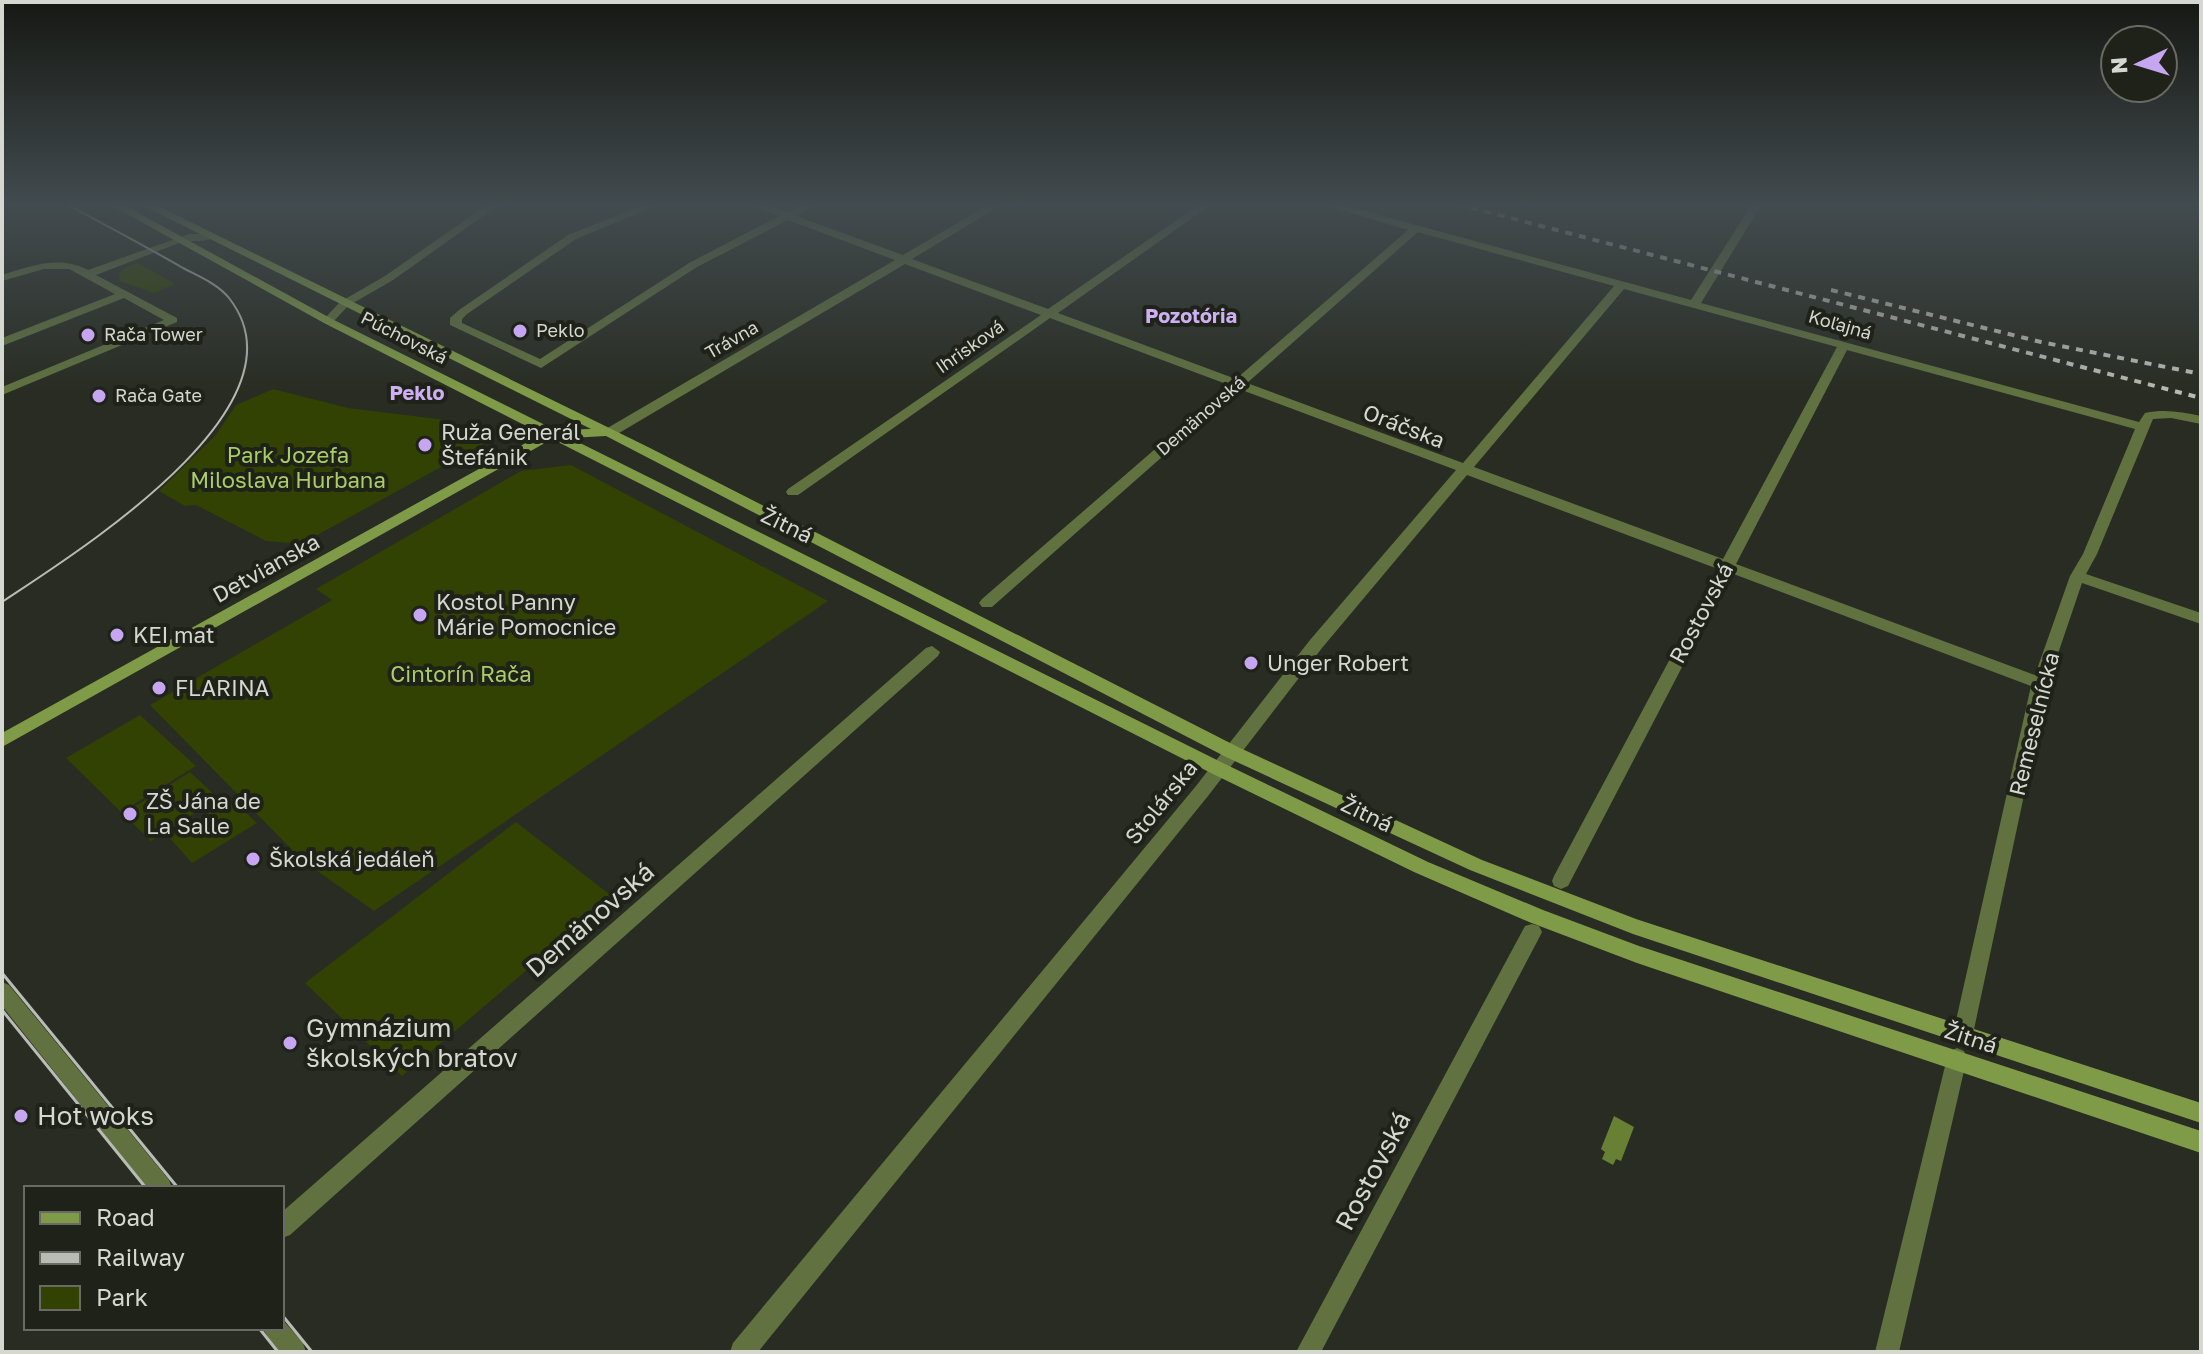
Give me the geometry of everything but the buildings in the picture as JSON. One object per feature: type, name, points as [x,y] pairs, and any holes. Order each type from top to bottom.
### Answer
[{"type":"main road","name":"Púchovská","points":[[226,267],[552,434],[609,433]]},
{"type":"main road","name":"Púchovská","points":[[270,267],[609,433]]},
{"type":"main road","points":[[552,434],[553,406]]},
{"type":"main road","name":"Žitná","points":[[609,433],[1232,752],[1449,853],[1586,909],[2201,1113]]},
{"type":"main road","name":"Žitná","points":[[552,434],[1421,867],[1560,925],[1667,964],[1957,1058],[2201,1142]]},
{"type":"main road","name":"Detvianska","points":[[2,741],[552,434]]},
{"type":"main road","points":[[1957,1058],[1963,1034]]},
{"type":"street","points":[[2,278],[39,267]]},
{"type":"street","points":[[2,391],[173,320],[74,267]]},
{"type":"street","points":[[88,274],[106,267]]},
{"type":"street","points":[[328,321],[344,304],[404,267]]},
{"type":"street","points":[[529,267],[456,318],[456,325],[541,364],[690,267]]},
{"type":"street","name":"Trávna","points":[[609,433],[891,267]]},
{"type":"street","name":"Oráčska","points":[[922,267],[2040,683]]},
{"type":"street","name":"Ihrisková","points":[[793,492],[1116,267]]},
{"type":"street","name":"Demänovská","points":[[987,603],[1371,267]]},
{"type":"street","name":"Koľajná","points":[[1555,267],[2142,427]]},
{"type":"street","points":[[1695,303],[1718,267]]},
{"type":"street","name":"Stolárska","points":[[742,1352],[1219,769],[1316,644],[1621,285]]},
{"type":"street","points":[[2,342],[122,295]]},
{"type":"street","name":"Rostovská","points":[[1561,881],[1844,345]]},
{"type":"street","points":[[2142,427],[2149,416],[2157,414],[2201,420]]},
{"type":"street","name":"Remeselnícka","points":[[1963,1034],[2040,683],[2077,576],[2090,554],[2142,427]]},
{"type":"street","points":[[2077,576],[2201,619]]},
{"type":"street","name":"Demänovská","points":[[284,1225],[932,652]]},
{"type":"street","name":"Rostovská","points":[[1308,1352],[1532,932]]},
{"type":"street","points":[[2,991],[159,1186]]},
{"type":"street","points":[[1887,1352],[1957,1058]]},
{"type":"street","points":[[276,1330],[294,1352]]},
{"type":"green space","points":[[145,267],[175,284],[154,293],[120,281],[119,274],[124,268]]},
{"type":"green space","name":"Park Jozefa Miloslava Hurbana","points":[[273,389],[348,408],[438,419],[494,438],[301,544],[266,541],[196,505],[185,506],[159,491],[215,436],[236,405]]},
{"type":"green space","name":"Cintorín Rača","points":[[571,465],[828,601],[374,911],[303,861],[150,705],[332,600],[316,589],[521,471]]},
{"type":"green space","points":[[140,715],[196,766],[121,812],[66,758]]},
{"type":"green space","points":[[190,772],[218,798],[151,841],[123,814]]},
{"type":"green space","points":[[231,799],[257,823],[192,863],[169,837]]},
{"type":"green space","points":[[516,822],[613,897],[402,1076],[305,983]]},
{"type":"shaded area","points":[[1614,1116],[1634,1127],[1621,1161],[1616,1159],[1613,1165],[1602,1159],[1605,1152],[1601,1149]]},
{"type":"tram line","points":[[2,602],[128,513],[175,472],[214,429],[240,384],[247,340],[229,298],[208,281],[183,267]]},
{"type":"tram line","points":[[2,973],[176,1186]]},
{"type":"tram line","points":[[2,1010],[144,1186]]},
{"type":"tram line","points":[[284,1317],[312,1352]]},
{"type":"tram line","points":[[261,1330],[278,1352]]},
{"type":"railway","points":[[1699,267],[2201,398]]},
{"type":"railway","points":[[1831,290],[2041,342],[2201,374]]},
{"type":"place","name":"Peklo","points":[[520,331]]},
{"type":"place","name":"Rača Tower","points":[[88,335]]},
{"type":"place","name":"Rača Gate","points":[[99,396]]},
{"type":"place","name":"Ruža Generál Štefánik","points":[[425,445]]},
{"type":"place","name":"Kostol Panny Márie Pomocnice","points":[[420,615]]},
{"type":"place","name":"KEI mat","points":[[117,635]]},
{"type":"place","name":"Unger Robert","points":[[1251,663]]},
{"type":"place","name":"FLARINA","points":[[159,688]]},
{"type":"place","name":"ZŠ Jána de La Salle","points":[[130,814]]},
{"type":"place","name":"Školská jedáleň","points":[[253,859]]},
{"type":"place","name":"Gymnázium školských bratov","points":[[290,1043]]},
{"type":"place","name":"Hot woks","points":[[21,1116]]},
{"type":"district","name":"Pozotória","points":[[1191,316]]},
{"type":"district","name":"Peklo","points":[[417,393]]}]
